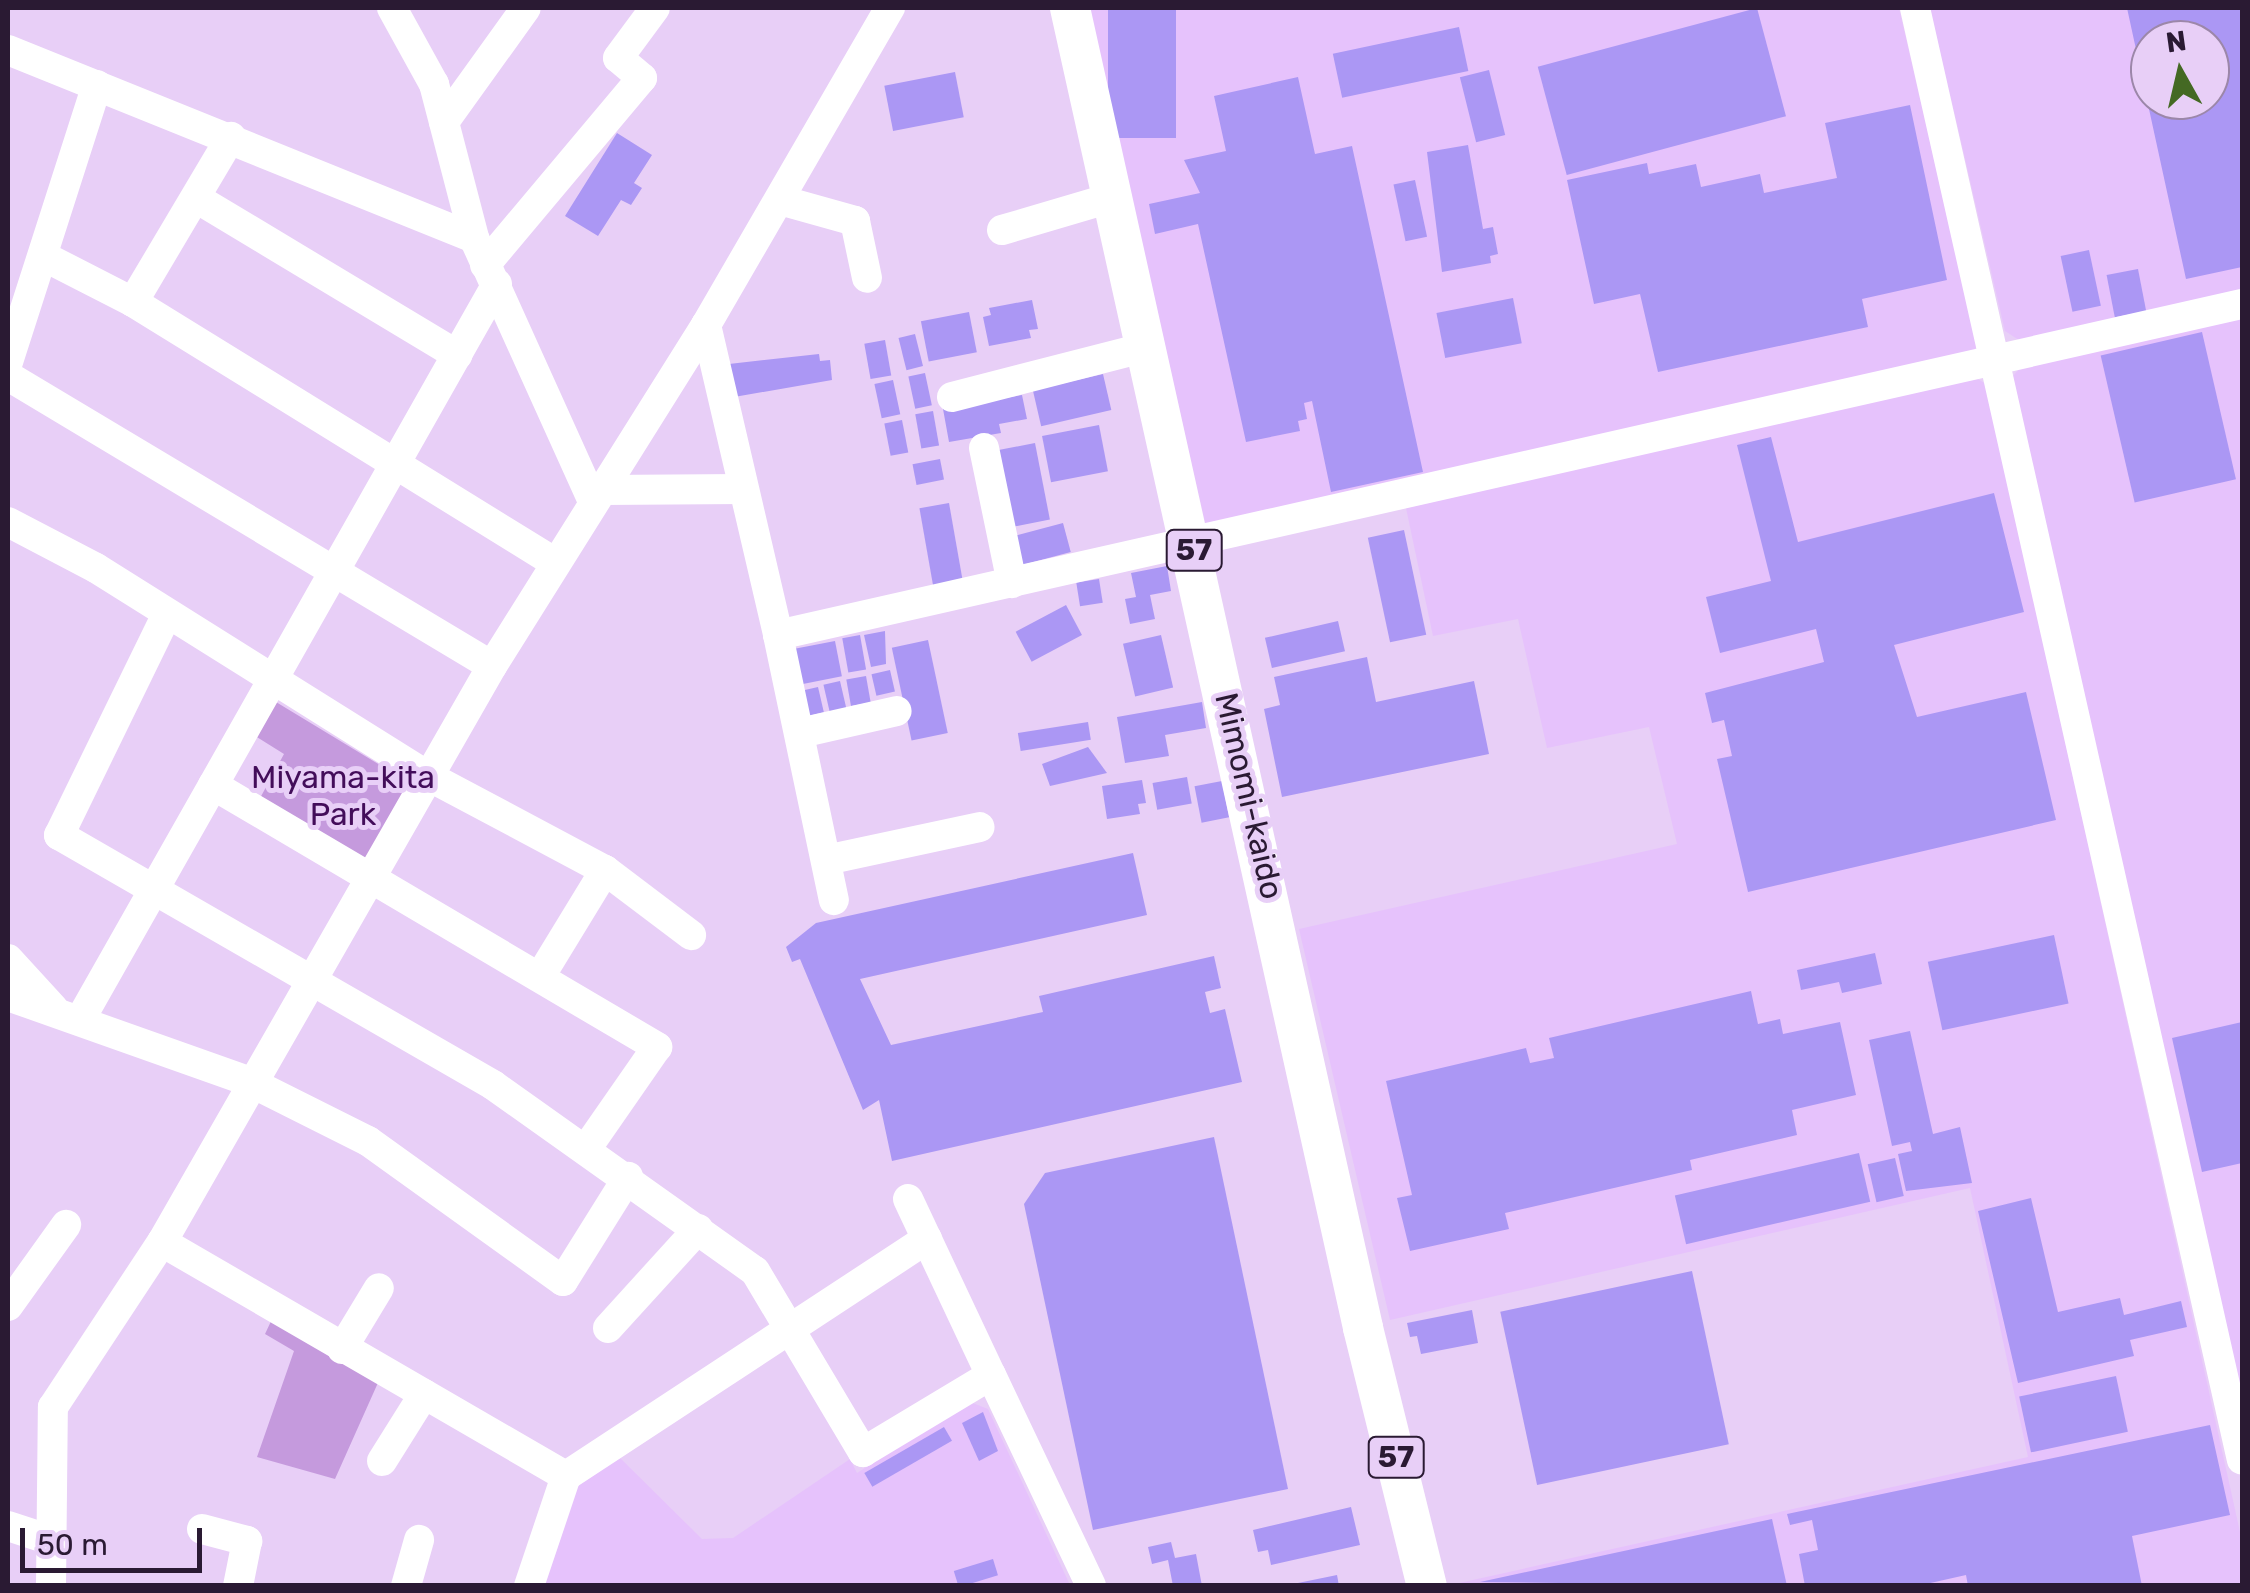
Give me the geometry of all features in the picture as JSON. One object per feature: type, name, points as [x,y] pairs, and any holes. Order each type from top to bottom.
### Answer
[{"type":"main road","name":"Mimomi-kaido","points":[[1070,8],[1192,542],[1363,1328],[1427,1586]]},
{"type":"street","points":[[444,122],[526,8]]},
{"type":"street","points":[[68,1015],[152,892],[457,355],[485,262],[642,78],[618,58],[655,8]]},
{"type":"street","points":[[51,1586],[54,1541],[48,1434],[53,1407],[162,1242],[248,1082],[371,879],[492,666],[706,325],[890,8]]},
{"type":"street","points":[[1915,8],[2242,1460]]},
{"type":"street","points":[[395,10],[434,84],[485,262],[598,496]]},
{"type":"street","points":[[8,50],[231,137],[485,262]]},
{"type":"street","points":[[8,362],[13,327],[44,256],[96,85]]},
{"type":"street","points":[[133,302],[231,137]]},
{"type":"street","points":[[1002,230],[1114,197]]},
{"type":"street","points":[[196,198],[457,355]]},
{"type":"street","points":[[780,200],[856,221],[867,278]]},
{"type":"street","points":[[44,256],[133,302],[555,563]]},
{"type":"street","points":[[778,635],[2242,304]]},
{"type":"street","points":[[706,325],[800,733],[834,900]]},
{"type":"street","points":[[952,398],[1147,347]]},
{"type":"street","points":[[8,376],[492,666]]},
{"type":"street","points":[[984,448],[1012,582]]},
{"type":"street","points":[[598,496],[743,490]]},
{"type":"street","points":[[8,522],[96,568],[271,682],[428,776],[605,870],[691,935]]},
{"type":"street","points":[[166,616],[59,835],[307,983],[492,1085],[755,1271],[863,1452],[990,1376]]},
{"type":"street","points":[[800,733],[897,711]]},
{"type":"street","points":[[213,786],[657,1047],[586,1148]]},
{"type":"street","points":[[826,860],[980,828]]},
{"type":"street","points":[[540,975],[605,870]]},
{"type":"street","points":[[8,958],[68,1015]]},
{"type":"street","points":[[8,996],[248,1082],[368,1141],[563,1281],[628,1178]]},
{"type":"street","points":[[908,1199],[1091,1586]]},
{"type":"street","points":[[8,1306],[66,1224]]},
{"type":"street","points":[[608,1328],[698,1229]]},
{"type":"street","points":[[529,1586],[566,1476],[927,1239]]},
{"type":"street","points":[[162,1242],[566,1476]]},
{"type":"street","points":[[342,1349],[379,1288]]},
{"type":"street","points":[[382,1460],[424,1394]]},
{"type":"street","points":[[8,1526],[54,1541]]},
{"type":"street","points":[[202,1529],[247,1540],[238,1586]]},
{"type":"street","points":[[406,1586],[418,1540]]},
{"type":"shaded area","points":[[1089,8],[1899,8],[1977,346],[1971,355],[1206,527]]},
{"type":"shaded area","points":[[1930,8],[2242,8],[2242,291],[2022,342],[2005,331]]},
{"type":"shaded area","points":[[2242,315],[2242,1413],[2013,376],[2026,361]]},
{"type":"shaded area","points":[[1976,378],[1986,384],[2242,1541],[2242,1585],[1450,1585],[2028,1457],[1970,1188],[1390,1320],[1299,929],[1677,844],[1649,727],[1547,748],[1518,619],[1433,636],[1406,508]]},
{"type":"shaded area","points":[[970,1402],[988,1409],[1070,1585],[540,1586],[578,1477],[613,1451],[702,1539],[733,1538],[850,1459],[857,1473]]},
{"type":"green space","name":"Miyama-kita Park","points":[[276,702],[403,779],[407,793],[373,855],[359,862],[259,800],[284,754],[249,732]]},
{"type":"green space","points":[[273,1317],[381,1376],[335,1479],[257,1457],[294,1351],[265,1334]]},
{"type":"building","points":[[1108,8],[1176,8],[1176,138],[1108,138]]},
{"type":"building","points":[[1757,8],[1786,116],[1567,175],[1538,67]]},
{"type":"building","points":[[2127,8],[2242,8],[2242,267],[2186,279],[2151,120],[2230,120],[2230,20],[2130,22]]},
{"type":"building","points":[[1459,27],[1468,71],[1342,98],[1333,54]]},
{"type":"building","points":[[1489,70],[1505,135],[1476,142],[1460,77]]},
{"type":"building","points":[[955,72],[964,117],[893,131],[884,86]]},
{"type":"building","points":[[1298,77],[1315,154],[1352,146],[1423,472],[1331,492],[1312,401],[1304,403],[1307,419],[1298,421],[1300,431],[1246,442],[1198,224],[1155,234],[1149,204],[1200,193],[1184,160],[1226,151],[1214,96]]},
{"type":"building","points":[[1910,105],[1947,280],[1862,299],[1868,327],[1658,372],[1640,294],[1594,304],[1567,180],[1647,163],[1649,174],[1696,164],[1701,187],[1760,174],[1764,193],[1837,178],[1825,123]]},
{"type":"building","points":[[617,133],[652,155],[634,183],[642,188],[631,205],[621,200],[598,236],[565,216]]},
{"type":"building","points":[[1468,145],[1483,229],[1493,227],[1498,254],[1490,256],[1491,263],[1442,272],[1427,152]]},
{"type":"building","points":[[1415,180],[1427,237],[1406,241],[1393,185]]},
{"type":"building","points":[[2089,250],[2101,306],[2072,312],[2061,256]]},
{"type":"building","points":[[2138,269],[2146,311],[2115,317],[2107,275]]},
{"type":"building","points":[[1513,298],[1522,343],[1445,358],[1436,313]]},
{"type":"building","points":[[1032,300],[1038,329],[1029,330],[1031,338],[989,346],[983,317],[991,315],[989,308]]},
{"type":"building","points":[[969,312],[977,352],[929,362],[921,321]]},
{"type":"building","points":[[2202,332],[2236,479],[2135,503],[2101,355]]},
{"type":"building","points":[[915,334],[923,366],[906,370],[899,338]]},
{"type":"building","points":[[885,340],[891,375],[871,379],[864,344]]},
{"type":"building","points":[[819,354],[820,361],[830,360],[832,380],[734,397],[729,364]]},
{"type":"building","points":[[925,373],[932,405],[915,409],[908,377]]},
{"type":"building","points":[[1103,374],[1111,410],[1041,426],[1033,390]]},
{"type":"building","points":[[893,380],[900,414],[882,418],[874,384]]},
{"type":"building","points":[[1022,395],[1027,419],[999,424],[1001,433],[949,442],[943,409]]},
{"type":"building","points":[[933,411],[939,445],[921,449],[915,414]]},
{"type":"building","points":[[902,420],[908,452],[891,456],[884,423]]},
{"type":"building","points":[[1099,425],[1108,471],[1051,482],[1042,436]]},
{"type":"building","points":[[1771,437],[1798,542],[1994,493],[2024,612],[1894,645],[1917,717],[2026,692],[2056,820],[1748,892],[1717,759],[1732,756],[1724,720],[1712,723],[1705,693],[1824,662],[1816,629],[1720,653],[1706,597],[1771,581],[1737,445]]},
{"type":"building","points":[[1035,443],[1050,520],[1010,527],[995,451]]},
{"type":"building","points":[[940,459],[944,480],[917,485],[913,464]]},
{"type":"building","points":[[949,503],[963,582],[933,587],[919,508]]},
{"type":"building","points":[[1063,523],[1071,552],[1018,566],[1010,537]]},
{"type":"building","points":[[1404,530],[1426,635],[1390,642],[1368,538]]},
{"type":"building","points":[[1167,566],[1171,591],[1150,595],[1155,619],[1130,624],[1125,599],[1136,597],[1131,573]]},
{"type":"building","points":[[1099,579],[1103,603],[1080,606],[1076,583]]},
{"type":"building","points":[[1066,605],[1082,635],[1032,662],[1016,632]]},
{"type":"building","points":[[1338,621],[1345,651],[1272,668],[1265,638]]},
{"type":"building","points":[[885,631],[886,664],[871,667],[864,635]]},
{"type":"building","points":[[860,635],[866,669],[848,673],[842,638]]},
{"type":"building","points":[[1161,635],[1173,688],[1135,696],[1123,644]]},
{"type":"building","points":[[928,640],[948,733],[912,741],[892,648]]},
{"type":"building","points":[[835,641],[842,676],[802,684],[795,649]]},
{"type":"building","points":[[1367,657],[1376,702],[1474,681],[1489,754],[1282,797],[1264,709],[1280,705],[1274,677]]},
{"type":"building","points":[[890,670],[895,691],[876,696],[871,674]]},
{"type":"building","points":[[866,676],[871,703],[851,706],[846,679]]},
{"type":"building","points":[[840,681],[846,708],[830,712],[823,685]]},
{"type":"building","points":[[818,687],[824,712],[806,716],[800,691]]},
{"type":"building","points":[[1202,702],[1206,728],[1165,735],[1169,756],[1125,763],[1117,717]]},
{"type":"building","points":[[1088,722],[1091,740],[1021,751],[1018,733]]},
{"type":"building","points":[[1088,747],[1107,773],[1050,786],[1042,764]]},
{"type":"building","points":[[1187,777],[1192,804],[1157,810],[1153,783]]},
{"type":"building","points":[[1142,780],[1146,803],[1138,804],[1140,814],[1107,819],[1102,786]]},
{"type":"building","points":[[1222,781],[1229,817],[1202,823],[1195,786]]},
{"type":"building","points":[[1133,853],[1147,915],[860,979],[891,1045],[1043,1012],[1039,996],[1214,956],[1221,988],[1205,992],[1210,1013],[1225,1009],[1242,1082],[892,1161],[879,1100],[863,1110],[800,959],[792,962],[786,947],[816,923]]},
{"type":"building","points":[[2054,935],[2069,1003],[1942,1030],[1928,962]]},
{"type":"building","points":[[1875,953],[1882,984],[1842,993],[1839,982],[1801,990],[1797,970]]},
{"type":"building","points":[[1751,991],[1758,1024],[1780,1019],[1783,1034],[1840,1022],[1856,1095],[1792,1110],[1797,1135],[1690,1160],[1692,1170],[1505,1213],[1509,1229],[1410,1251],[1397,1198],[1412,1195],[1386,1081],[1526,1048],[1530,1063],[1554,1058],[1549,1038]]},
{"type":"building","points":[[2242,1022],[2242,1163],[2202,1172],[2172,1038]]},
{"type":"building","points":[[1910,1031],[1933,1134],[1960,1127],[1972,1183],[1906,1191],[1898,1154],[1912,1151],[1910,1142],[1892,1146],[1869,1040]]},
{"type":"building","points":[[1214,1137],[1288,1489],[1093,1530],[1024,1204],[1045,1173]]},
{"type":"building","points":[[1859,1153],[1870,1202],[1686,1244],[1675,1196]]},
{"type":"building","points":[[1895,1158],[1904,1196],[1876,1202],[1868,1164]]},
{"type":"building","points":[[2031,1198],[2058,1312],[2120,1298],[2124,1315],[2181,1301],[2187,1327],[2130,1340],[2134,1356],[2018,1383],[1978,1211]]},
{"type":"building","points":[[1692,1271],[1729,1444],[1537,1485],[1500,1312]]},
{"type":"building","points":[[1472,1310],[1478,1343],[1421,1354],[1417,1336],[1410,1337],[1407,1323]]},
{"type":"building","points":[[2116,1376],[2128,1432],[2031,1452],[2019,1397]]},
{"type":"building","points":[[983,1412],[998,1451],[979,1461],[962,1423]]},
{"type":"building","points":[[2210,1425],[2230,1515],[2132,1536],[2142,1586],[1968,1586],[1966,1575],[1917,1586],[1805,1586],[1799,1554],[1818,1550],[1812,1520],[1790,1525],[1787,1514]]},
{"type":"building","points":[[944,1427],[952,1441],[872,1487],[864,1473]]},
{"type":"building","points":[[1351,1507],[1360,1545],[1271,1565],[1268,1550],[1258,1552],[1253,1530]]},
{"type":"building","points":[[1772,1519],[1787,1586],[1480,1582]]},
{"type":"building","points":[[1171,1542],[1175,1558],[1196,1554],[1202,1586],[1173,1586],[1168,1560],[1152,1564],[1148,1547]]},
{"type":"building","points":[[993,1559],[998,1575],[958,1586],[954,1571]]},
{"type":"building","points":[[1337,1575],[1339,1586],[1293,1586],[1293,1584]]}]
